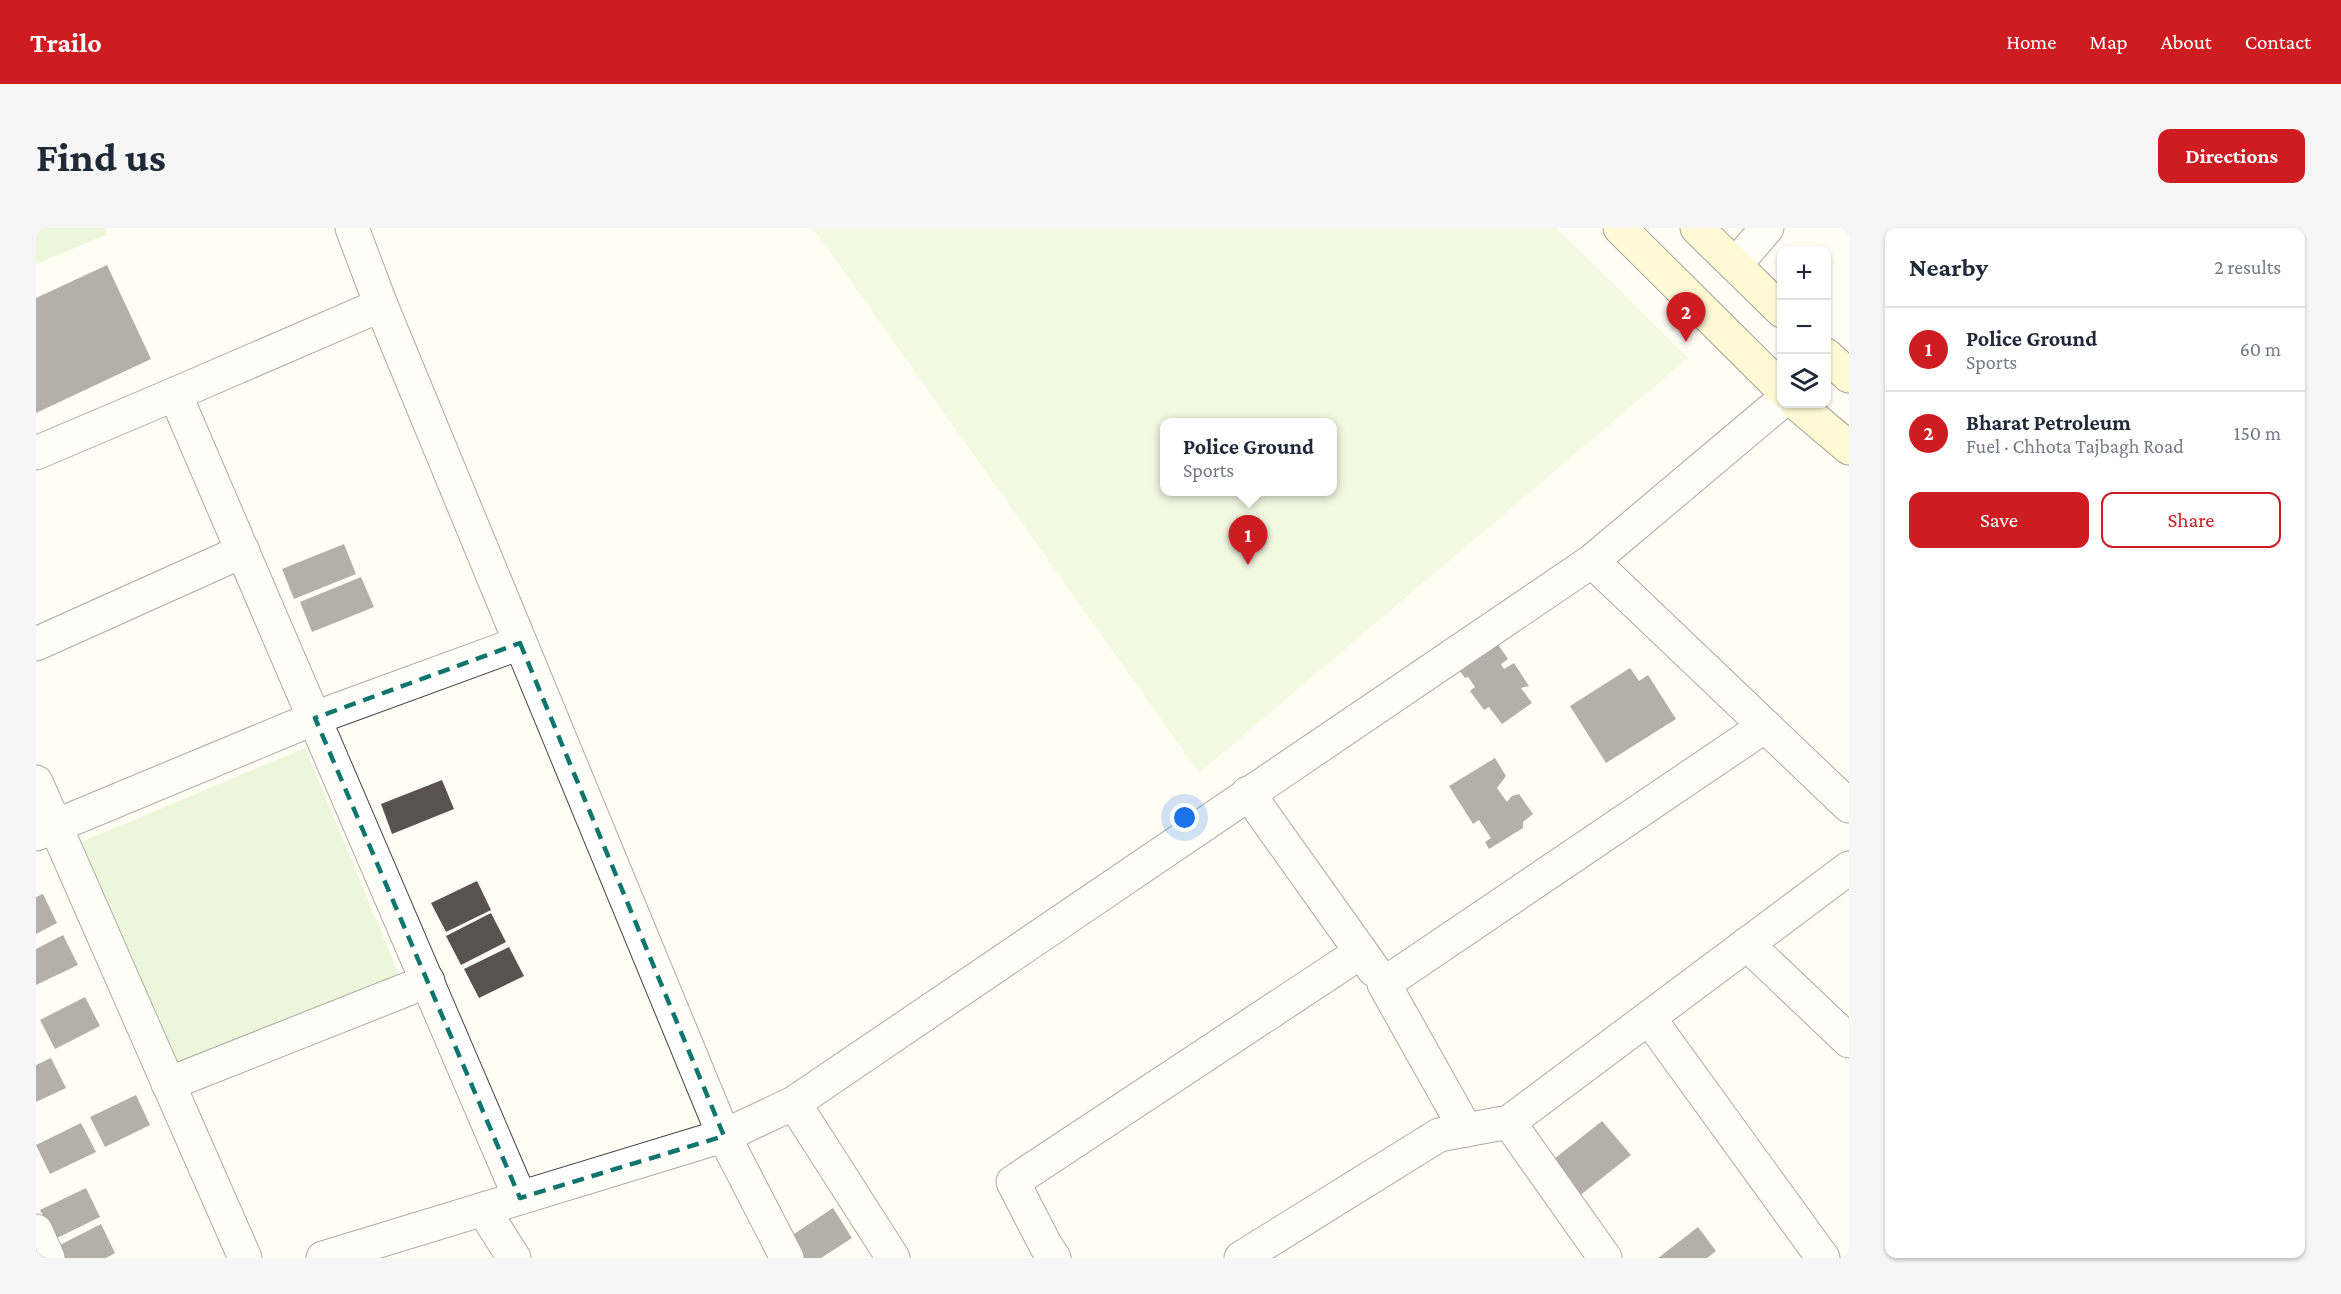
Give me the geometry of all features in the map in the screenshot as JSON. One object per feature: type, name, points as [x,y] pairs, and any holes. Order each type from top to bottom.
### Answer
[{"type":"main road","points":[[1620,228],[1777,384]]},
{"type":"main road","points":[[1697,228],[1777,306]]},
{"type":"main road","points":[[1831,359],[1849,376]]},
{"type":"main road","points":[[1802,408],[1849,448]]},
{"type":"street","points":[[352,228],[381,305],[724,1136],[787,1258]]},
{"type":"street","points":[[1734,265],[1767,228]]},
{"type":"street","points":[[36,453],[381,305]]},
{"type":"street","points":[[175,394],[520,1198]]},
{"type":"street","points":[[323,1258],[724,1136],[794,1103],[1592,561],[1777,405]]},
{"type":"street","points":[[36,644],[243,551]]},
{"type":"street","points":[[1592,561],[1849,806]]},
{"type":"street","points":[[45,829],[315,718],[520,643]]},
{"type":"street","points":[[1384,984],[1765,726]]},
{"type":"street","points":[[36,782],[45,829],[168,1084],[245,1258]]},
{"type":"street","points":[[1248,793],[1384,984],[1466,1130]]},
{"type":"street","points":[[1241,1258],[1439,1135],[1509,1122],[1849,868]]},
{"type":"street","points":[[1747,944],[1849,1041]]},
{"type":"street","points":[[1054,1258],[1013,1182],[1361,952]]},
{"type":"street","points":[[168,1084],[428,981]]},
{"type":"street","points":[[1649,1018],[1823,1258]]},
{"type":"street","points":[[794,1103],[893,1258]]},
{"type":"street","points":[[1509,1122],[1605,1258]]},
{"type":"street","points":[[483,1209],[514,1258]]},
{"type":"street","points":[[36,1231],[48,1258]]},
{"type":"highlighted area","points":[[520,643],[724,1136],[520,1198],[315,718]]},
{"type":"green space","points":[[36,228],[105,228],[108,234],[36,264]]},
{"type":"green space","points":[[813,228],[1556,228],[1688,358],[1199,773]]},
{"type":"green space","points":[[305,748],[400,977],[179,1064],[79,843]]},
{"type":"building","points":[[107,265],[151,359],[36,413],[36,298]]},
{"type":"building","points":[[344,544],[356,574],[294,599],[282,569]]},
{"type":"building","points":[[361,577],[374,607],[312,632],[300,602]]},
{"type":"building","points":[[1495,640],[1508,659],[1501,664],[1504,669],[1514,663],[1529,686],[1521,688],[1532,703],[1502,724],[1489,707],[1484,710],[1470,691],[1475,687],[1456,666]]},
{"type":"building","points":[[1630,668],[1639,681],[1648,675],[1676,719],[1606,763],[1570,706]]},
{"type":"building","points":[[1495,758],[1506,776],[1497,788],[1507,802],[1512,796],[1519,794],[1533,814],[1523,822],[1523,828],[1489,849],[1485,842],[1491,838],[1479,820],[1473,824],[1449,786]]},
{"type":"building","points":[[442,780],[454,809],[392,834],[381,804]]},
{"type":"building","points":[[477,881],[491,910],[446,932],[431,903]]},
{"type":"building","points":[[43,894],[57,923],[36,934],[36,897]]},
{"type":"building","points":[[491,913],[506,942],[461,965],[446,936]]},
{"type":"building","points":[[63,935],[78,965],[36,985],[36,949]]},
{"type":"building","points":[[509,947],[524,976],[479,998],[464,969]]},
{"type":"building","points":[[85,997],[100,1026],[55,1049],[40,1020]]},
{"type":"building","points":[[51,1058],[66,1088],[36,1102],[36,1065]]},
{"type":"building","points":[[136,1095],[150,1125],[105,1147],[90,1117]]},
{"type":"building","points":[[1602,1121],[1631,1155],[1578,1197],[1549,1163]]},
{"type":"building","points":[[81,1123],[96,1152],[50,1174],[36,1145]]},
{"type":"building","points":[[86,1188],[100,1217],[55,1239],[40,1210]]},
{"type":"building","points":[[833,1208],[852,1238],[821,1258],[801,1258],[788,1238]]},
{"type":"building","points":[[101,1224],[115,1253],[106,1258],[61,1258],[56,1247]]},
{"type":"building","points":[[1698,1227],[1716,1251],[1707,1258],[1658,1258]]},
{"type":"place","name":"Bharat Petroleum","points":[[1686,342]]},
{"type":"place","name":"Police Ground","points":[[1248,565]]}]
